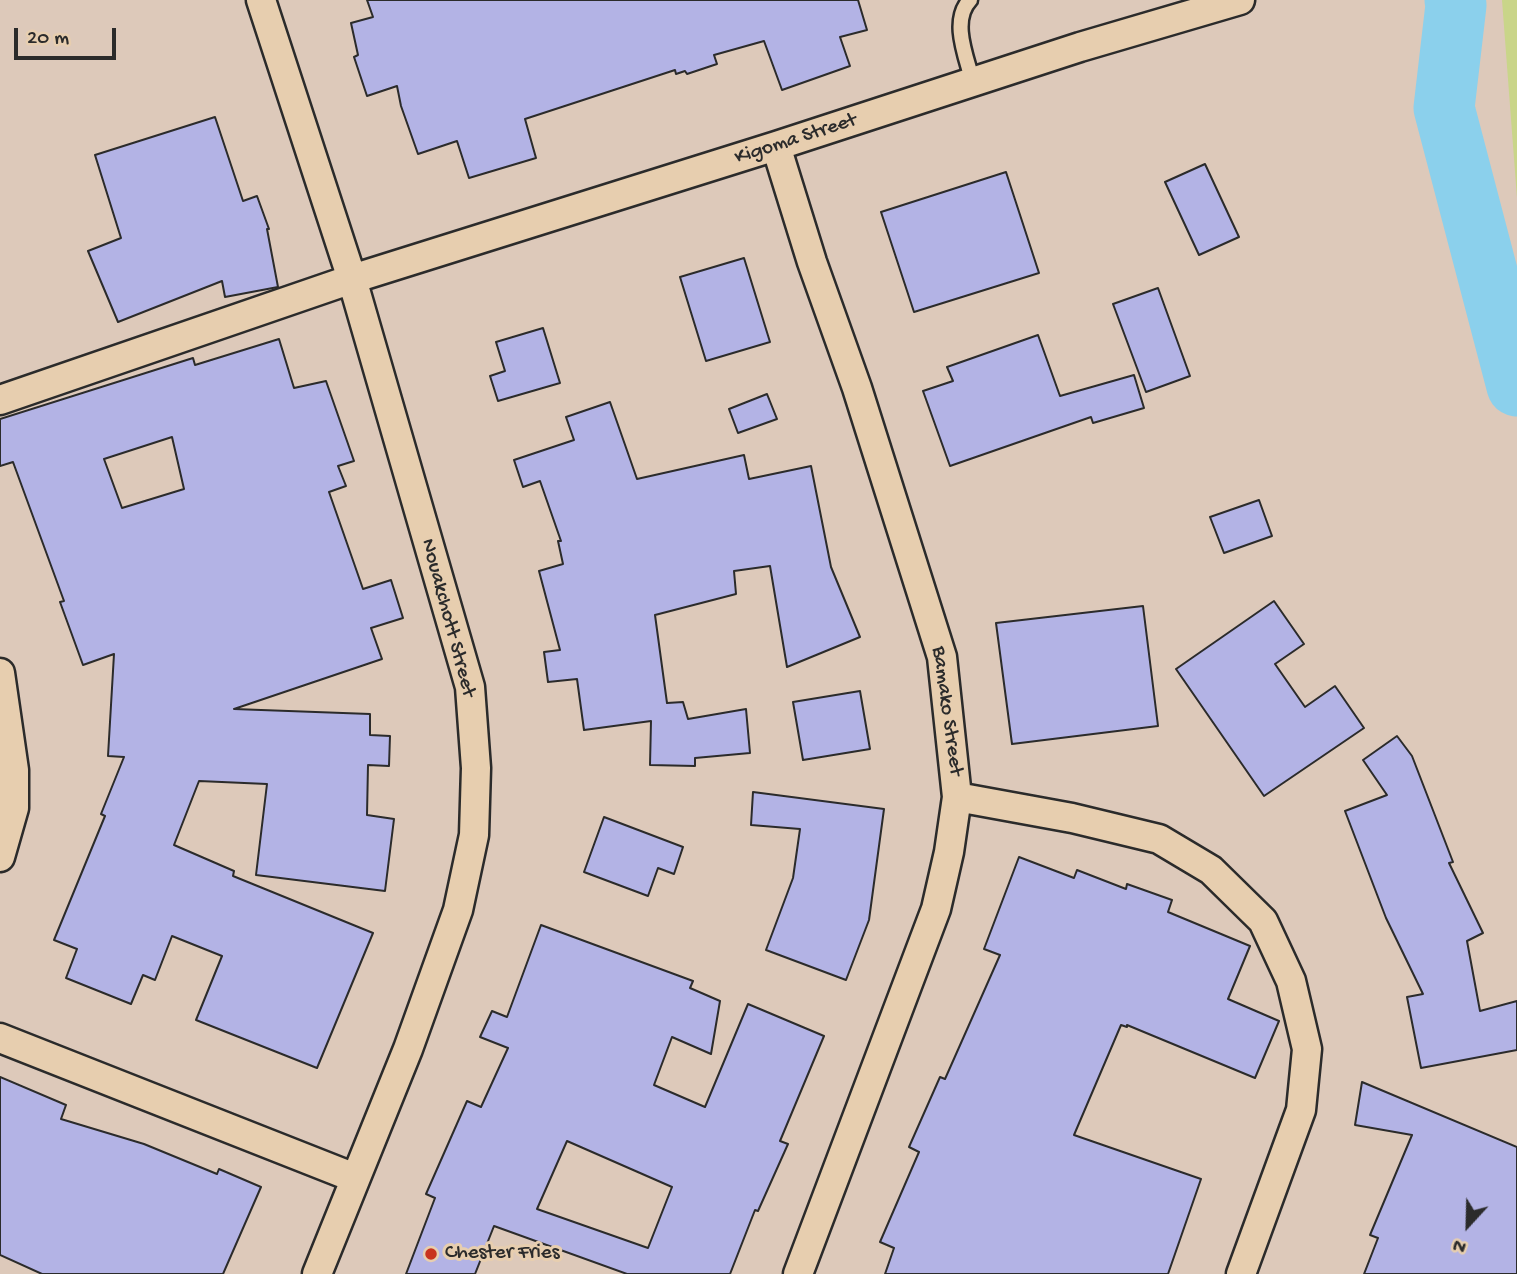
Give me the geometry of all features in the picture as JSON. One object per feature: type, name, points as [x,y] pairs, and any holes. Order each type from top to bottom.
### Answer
[{"type":"street","name":"Nouakchott Street","points":[[261,0],[352,279],[470,687],[476,768],[474,835],[457,910],[408,1049],[317,1274]]},
{"type":"street","name":"Kigoma Street","points":[[0,400],[352,279],[1080,47],[1240,0]]},
{"type":"street","name":"Bamako Street","points":[[776,146],[812,262],[857,388],[942,657],[957,797],[949,852],[936,909],[798,1274]]},
{"type":"street","points":[[0,673],[15,771],[14,808],[0,857]]},
{"type":"street","points":[[957,797],[1072,818],[1159,839],[1211,870],[1263,921],[1291,981],[1307,1049],[1301,1110],[1241,1274]]},
{"type":"street","points":[[0,1038],[355,1178]]},
{"type":"lane","points":[[970,0],[965,5],[959,23],[973,83]]},
{"type":"green space","points":[[1502,0],[1517,0],[1517,198]]},
{"type":"building","points":[[367,0],[858,0],[867,30],[840,37],[850,66],[782,90],[764,41],[714,55],[717,64],[687,74],[685,71],[676,74],[675,70],[525,119],[536,158],[469,178],[457,141],[418,154],[397,86],[367,96],[354,57],[358,55],[351,23],[373,17]]},
{"type":"building","points":[[215,117],[243,201],[257,196],[269,229],[278,287],[225,297],[222,281],[118,322],[88,251],[121,238],[95,155]]},
{"type":"building","points":[[1205,164],[1239,237],[1199,255],[1165,182]]},
{"type":"building","points":[[1006,172],[1039,273],[914,312],[881,212]]},
{"type":"building","points":[[744,258],[770,342],[706,361],[680,277]]},
{"type":"building","points":[[1158,288],[1190,376],[1146,392],[1113,304]]},
{"type":"building","points":[[543,328],[560,383],[498,401],[490,376],[505,371],[496,342]]},
{"type":"building","points":[[1038,335],[1060,396],[1134,375],[1144,408],[1093,423],[1091,417],[950,466],[923,391],[953,381],[947,367]]},
{"type":"building","points":[[279,339],[294,388],[326,381],[354,461],[338,466],[346,486],[329,492],[363,589],[391,580],[403,618],[371,628],[382,659],[234,709],[370,714],[370,735],[390,736],[389,766],[368,765],[367,815],[394,819],[385,891],[256,875],[267,784],[199,781],[174,845],[234,871],[233,876],[373,933],[317,1068],[196,1020],[222,956],[172,936],[155,980],[143,975],[131,1004],[66,978],[77,949],[54,940],[105,816],[101,814],[124,757],[108,756],[114,654],[83,665],[60,602],[64,601],[13,462],[0,466],[0,419],[193,358],[195,365]],"holes":[[[172,437],[184,489],[122,508],[104,459]]]},
{"type":"building","points":[[767,394],[777,419],[738,433],[729,409]]},
{"type":"building","points":[[610,402],[637,479],[744,455],[749,479],[811,466],[831,567],[860,637],[787,667],[770,566],[734,571],[736,594],[655,615],[667,703],[683,702],[688,719],[746,709],[750,753],[695,758],[695,766],[650,765],[651,721],[584,730],[577,679],[548,682],[544,652],[560,650],[539,571],[563,564],[558,541],[561,541],[540,481],[523,487],[514,460],[574,440],[566,417]]},
{"type":"building","points":[[1259,500],[1272,536],[1224,553],[1210,517]]},
{"type":"building","points":[[1274,601],[1304,644],[1275,664],[1305,707],[1335,686],[1364,728],[1264,796],[1176,669]]},
{"type":"building","points":[[1143,606],[1158,726],[1012,744],[996,623]]},
{"type":"building","points":[[860,691],[870,749],[803,760],[793,702]]},
{"type":"building","points":[[1397,736],[1412,756],[1453,862],[1449,863],[1483,933],[1467,941],[1480,1011],[1517,1001],[1517,1050],[1421,1068],[1407,997],[1423,994],[1386,918],[1345,811],[1387,795],[1363,760]]},
{"type":"building","points":[[753,792],[884,809],[869,920],[846,980],[766,950],[793,878],[800,829],[751,825]]},
{"type":"building","points":[[604,817],[683,847],[674,874],[658,868],[648,896],[584,872]]},
{"type":"building","points":[[1019,857],[1074,878],[1077,870],[1126,889],[1127,884],[1172,900],[1168,912],[1250,946],[1228,999],[1279,1021],[1255,1078],[1127,1025],[1121,1025],[1074,1135],[1201,1179],[1168,1274],[885,1274],[894,1248],[880,1242],[919,1152],[909,1147],[940,1077],[945,1079],[1000,955],[984,949]]},
{"type":"building","points":[[541,925],[693,981],[690,988],[720,1001],[711,1054],[672,1037],[654,1085],[705,1107],[748,1004],[824,1036],[780,1141],[788,1144],[758,1211],[755,1210],[730,1274],[627,1274],[494,1226],[475,1274],[406,1274],[435,1198],[426,1194],[467,1101],[481,1107],[508,1048],[480,1037],[492,1011],[507,1017]],"holes":[[[567,1141],[672,1187],[648,1248],[537,1209]]]},
{"type":"building","points":[[0,1077],[66,1105],[61,1119],[144,1144],[217,1174],[219,1169],[261,1187],[223,1274],[42,1274],[0,1255]]},
{"type":"building","points":[[1362,1082],[1517,1147],[1517,1274],[1364,1274],[1378,1238],[1370,1235],[1412,1135],[1355,1125]]},
{"type":"waterway","points":[[1455,0],[1444,108],[1517,386]]},
{"type":"place","name":"Chester Fries","points":[[431,1254]]}]
